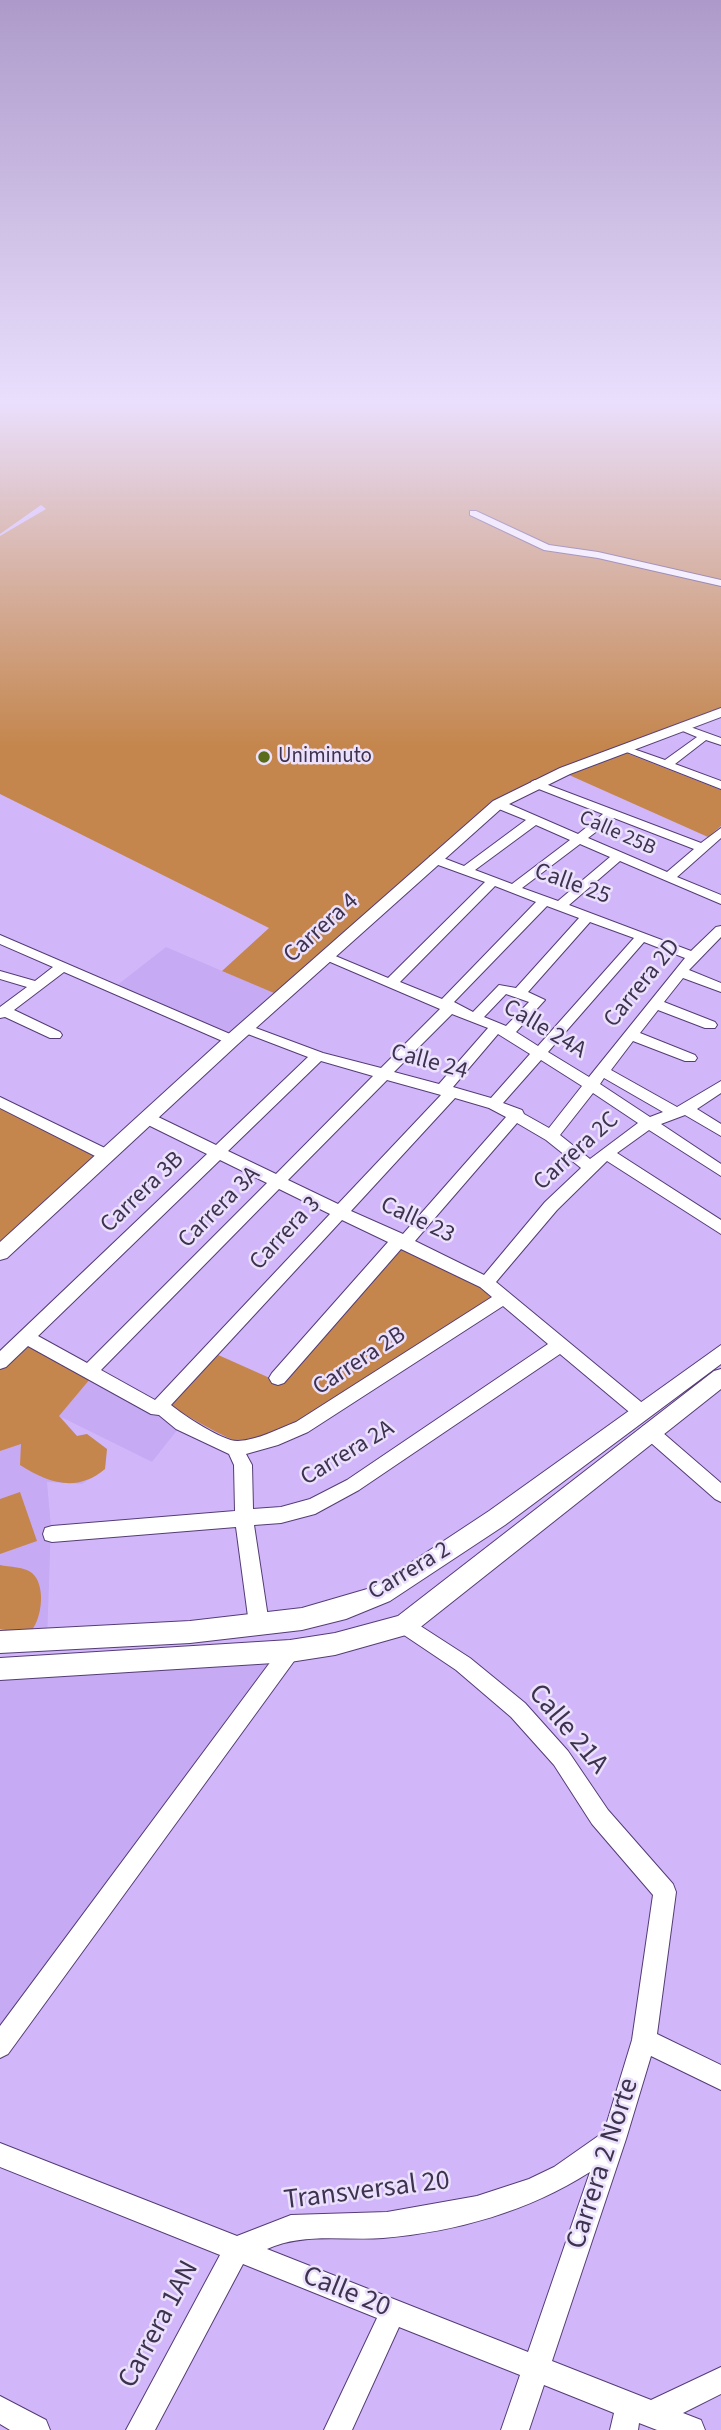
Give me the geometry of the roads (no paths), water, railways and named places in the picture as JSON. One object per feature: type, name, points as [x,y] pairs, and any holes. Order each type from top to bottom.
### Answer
[{"type":"main road","name":"Carrera 4","points":[[0,1253],[245,1028],[328,958],[434,859],[498,804],[535,784],[721,712]]},
{"type":"main road","name":"Carrera 2","points":[[0,1670],[290,1651],[335,1644],[405,1625],[721,1353]]},
{"type":"main road","name":"Carrera 2","points":[[0,1642],[190,1632],[302,1619],[346,1608],[382,1594],[644,1421],[721,1377]]},
{"type":"street","points":[[487,519],[547,548],[598,555],[721,583]]},
{"type":"street","points":[[682,727],[721,742]]},
{"type":"street","points":[[666,765],[705,736]]},
{"type":"street","points":[[625,749],[666,765],[718,780]]},
{"type":"street","points":[[535,784],[700,850]]},
{"type":"street","name":"Calle 25B","points":[[498,804],[721,900]]},
{"type":"street","points":[[514,888],[611,815]]},
{"type":"street","points":[[465,870],[534,820]]},
{"type":"street","points":[[668,878],[721,832]]},
{"type":"street","points":[[561,905],[619,856]]},
{"type":"street","name":"Calle 25","points":[[434,859],[693,956]]},
{"type":"street","points":[[391,983],[493,881]]},
{"type":"street","points":[[384,1075],[545,900]]},
{"type":"street","points":[[525,995],[594,918]]},
{"type":"street","name":"Carrera 2D","points":[[551,1136],[693,956],[721,930]]},
{"type":"street","points":[[494,1104],[643,936]]},
{"type":"street","points":[[0,939],[232,1040]]},
{"type":"street","points":[[705,944],[721,951]]},
{"type":"street","name":"Calle 24A","points":[[328,958],[448,1005],[502,1030],[721,1171]]},
{"type":"street","points":[[55,1035],[3,1010],[62,967]]},
{"type":"street","points":[[681,972],[721,988]]},
{"type":"street","points":[[0,975],[35,985]]},
{"type":"street","points":[[447,1091],[502,1030],[538,1000],[504,988],[476,1017]]},
{"type":"street","points":[[655,1004],[710,1025]]},
{"type":"street","name":"Calle 24","points":[[245,1028],[318,1056],[494,1104],[517,1114],[551,1136],[590,1167]]},
{"type":"street","points":[[631,1035],[690,1058]]},
{"type":"street","name":"Carrera 3B","points":[[0,1362],[318,1056]]},
{"type":"street","points":[[602,1071],[721,1131]]},
{"type":"street","name":"Carrera 3A","points":[[89,1372],[384,1075]]},
{"type":"street","name":"Carrera 2C","points":[[486,1283],[551,1206],[606,1153],[649,1123],[680,1110],[721,1086]]},
{"type":"street","name":"Carrera 3","points":[[158,1408],[447,1091]]},
{"type":"street","points":[[0,1102],[106,1155]]},
{"type":"street","points":[[278,1378],[517,1114]]},
{"type":"street","name":"Calle 23","points":[[147,1118],[486,1283],[644,1421],[721,1494]]},
{"type":"street","points":[[606,1153],[721,1228]]},
{"type":"street","name":"Carrera 2B","points":[[235,1449],[272,1440],[302,1427],[503,1298]]},
{"type":"street","points":[[26,1337],[158,1408],[182,1424],[235,1449],[243,1465],[244,1518],[259,1624]]},
{"type":"street","name":"Carrera 2A","points":[[52,1534],[299,1511],[330,1498],[559,1346]]},
{"type":"street","name":"Calle 21A","points":[[405,1625],[463,1664],[518,1710],[561,1758],[600,1817],[665,1892]]},
{"type":"street","points":[[0,2046],[290,1651]]},
{"type":"street","name":"Carrera 2 Norte","points":[[515,2430],[614,2139],[644,2040],[665,1892]]},
{"type":"street","points":[[644,2040],[721,2078]]},
{"type":"street","name":"Transversal 20","points":[[237,2249],[289,2228],[386,2225],[483,2209],[539,2188],[571,2171],[614,2139]]},
{"type":"street","name":"Calle 20","points":[[0,2155],[536,2368],[635,2417],[691,2430]]},
{"type":"street","name":"Carrera 1AN","points":[[139,2430],[237,2249]]},
{"type":"street","points":[[338,2430],[393,2312]]},
{"type":"street","points":[[635,2417],[721,2380]]},
{"type":"street","points":[[0,2409],[36,2430]]},
{"type":"place","name":"Uniminuto","points":[[264,757]]}]
